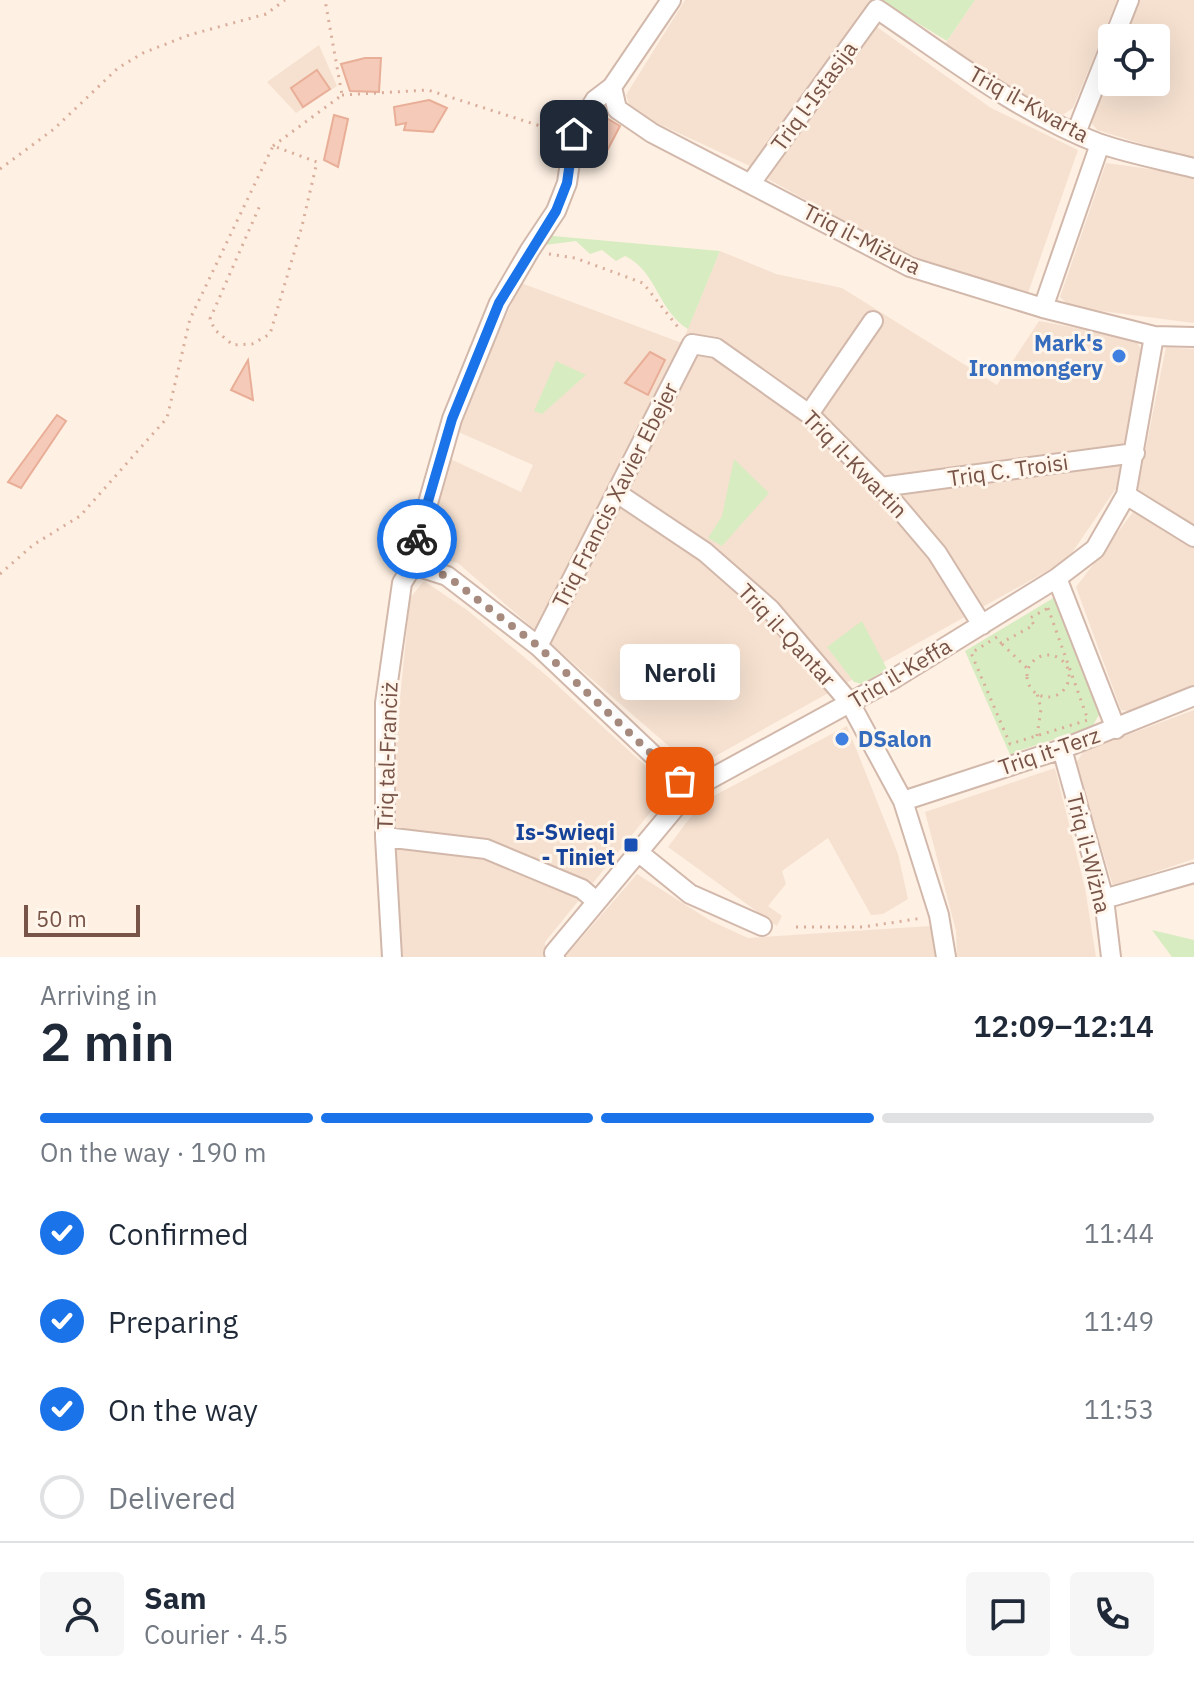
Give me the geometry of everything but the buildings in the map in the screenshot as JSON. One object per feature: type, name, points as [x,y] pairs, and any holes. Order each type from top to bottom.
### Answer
[{"type":"street","name":"Triq tal-Franċiż","points":[[392,957],[385,837],[385,703],[402,583],[413,565],[452,419],[499,303],[556,211],[567,183],[574,134],[595,100],[612,87],[671,0]]},
{"type":"street","points":[[1119,24],[1129,0]]},
{"type":"street","name":"Triq il-Kwarta","points":[[877,9],[1003,93],[1076,133],[1100,144],[1194,168]]},
{"type":"street","name":"Triq l-Istasija","points":[[751,183],[877,9]]},
{"type":"street","points":[[1076,133],[1098,78]]},
{"type":"street","name":"Triq il-Miżura","points":[[612,87],[617,109],[652,133],[910,267],[1043,308],[1154,336],[1194,337]]},
{"type":"street","points":[[1043,308],[1100,144]]},
{"type":"street","points":[[809,414],[873,321]]},
{"type":"street","name":"Triq il-Keffa","points":[[555,957],[554,953],[596,901],[690,790],[850,703],[982,625],[1057,578],[1095,549],[1126,495],[1154,336]]},
{"type":"street","name":"Triq il-Kwartin","points":[[692,344],[716,348],[809,414],[881,487],[937,553],[982,625]]},
{"type":"street","name":"Triq Francis Xavier Ebejer","points":[[538,646],[692,344]]},
{"type":"street","name":"Triq C. Troisi","points":[[881,487],[1135,453]]},
{"type":"street","name":"Triq il-Qantar","points":[[617,493],[705,552],[770,609],[850,703],[903,801],[939,915],[946,957]]},
{"type":"street","points":[[1126,495],[1194,537]]},
{"type":"street","points":[[413,565],[447,576],[538,646],[690,790]]},
{"type":"street","points":[[1057,578],[1116,729]]},
{"type":"street","name":"Triq it-Terz","points":[[903,801],[1062,749],[1194,696]]},
{"type":"street","name":"Triq il-Wiżna","points":[[1062,749],[1104,899],[1111,957]]},
{"type":"street","points":[[385,837],[486,849],[582,889],[596,901]]},
{"type":"street","points":[[638,852],[690,894],[762,926]]},
{"type":"street","points":[[1104,899],[1194,873]]},
{"type":"path","points":[[0,169],[54,129],[118,68],[143,53],[189,35],[266,14],[285,0]]},
{"type":"path","points":[[325,0],[342,95]]},
{"type":"path","points":[[0,574],[33,545],[80,516],[167,418],[190,319],[273,146],[342,95],[428,90],[574,134]]},
{"type":"path","points":[[261,203],[210,319],[215,330],[233,345],[252,344],[270,334],[302,226],[317,162],[273,146]]},
{"type":"path","points":[[530,250],[575,258],[643,283],[692,344]]},
{"type":"path","points":[[1001,643],[1034,625],[1030,618],[1048,608],[1088,720],[1010,744],[971,653],[997,637],[1001,643],[1028,669]]},
{"type":"path","points":[[1037,693],[1050,697],[1062,692],[1070,673],[1064,661],[1052,655],[1037,657],[1028,669],[1029,683],[1037,693],[1041,709],[1037,736]]},
{"type":"path","points":[[796,927],[863,927],[939,915]]},
{"type":"shaded area","points":[[685,0],[874,0],[752,167],[631,111],[626,95]]},
{"type":"shaded area","points":[[975,0],[1117,0],[1107,24],[1098,24],[1098,47],[1073,108],[1061,116],[943,47]]},
{"type":"shaded area","points":[[1140,0],[1194,0],[1194,160],[1097,130],[1091,122],[1102,96],[1170,96],[1170,24],[1131,24]]},
{"type":"shaded area","points":[[877,27],[991,108],[1078,150],[1027,296],[913,259],[766,178]]},
{"type":"shaded area","points":[[319,45],[337,86],[296,113],[267,82]]},
{"type":"shaded area","points":[[1106,163],[1194,175],[1194,323],[1070,307],[1060,297]]},
{"type":"shaded area","points":[[720,251],[776,274],[842,288],[997,385],[1039,321],[1135,339],[1141,349],[1119,484],[1067,560],[694,768],[458,563],[426,554],[446,457],[521,492],[533,465],[454,430],[521,283],[682,343]]},
{"type":"shaded area","points":[[1166,347],[1194,349],[1194,685],[1134,712],[1121,710],[1076,587],[1133,512]]},
{"type":"shaded area","points":[[424,581],[467,610],[547,676],[670,788],[545,942],[545,957],[399,957],[388,819],[410,598]]},
{"type":"shaded area","points":[[1194,710],[1194,859],[1113,886],[1076,763],[1084,751]]},
{"type":"shaded area","points":[[847,726],[898,854],[908,899],[883,914],[871,915],[828,838],[782,871],[786,884],[768,906],[782,916],[777,926],[668,847],[702,802]]},
{"type":"shaded area","points":[[1055,768],[1085,888],[1096,957],[957,957],[956,931],[925,812]]},
{"type":"shaded area","points":[[637,874],[711,921],[748,938],[930,926],[939,957],[565,957]]},
{"type":"green space","points":[[880,0],[975,0],[947,41]]},
{"type":"green space","points":[[561,212],[553,236],[720,251],[688,329],[670,312],[644,271],[625,256],[616,261],[602,250],[590,254],[576,241],[545,245],[543,243]]},
{"type":"green space","points":[[556,361],[586,375],[542,414],[534,411]]},
{"type":"green space","points":[[734,459],[769,493],[722,546],[708,538],[722,516]]},
{"type":"green space","points":[[1055,597],[1100,713],[1092,727],[1018,751],[1011,757],[965,651]]},
{"type":"green space","points":[[862,621],[887,669],[862,684],[854,682],[827,647]]},
{"type":"green space","points":[[1152,930],[1194,940],[1194,957],[1172,957]]},
{"type":"way so far","points":[[417,539],[413,565],[447,576],[538,646],[680,781]]},
{"type":"place","name":"Mark's Ironmongery","points":[[1119,356]]},
{"type":"place","name":"DSalon","points":[[842,739]]},
{"type":"place","name":"Neroli","points":[[680,781]]},
{"type":"place","name":"Is-Swieqi - Tiniet","points":[[631,845]]},
{"type":"route","points":[[417,539],[452,419],[499,303],[556,211],[567,183],[574,134]]}]
